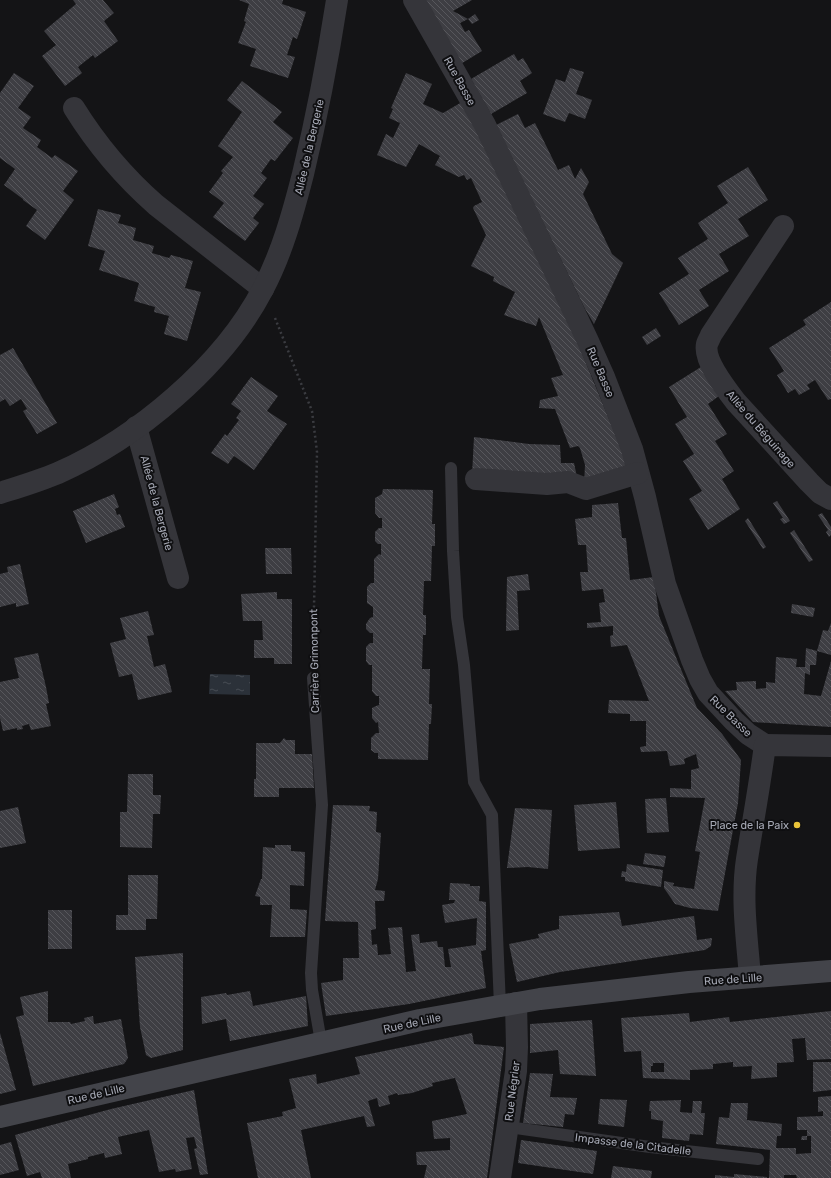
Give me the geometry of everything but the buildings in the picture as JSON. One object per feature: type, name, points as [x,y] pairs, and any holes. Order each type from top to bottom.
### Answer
[{"type":"main road","name":"Rue de Lille","points":[[0,1116],[420,1020],[508,1004],[689,982],[831,971]]},
{"type":"street","name":"Allée de la Bergerie","points":[[0,493],[57,474],[80,462],[136,427],[178,394],[213,359],[248,315],[263,289],[288,229],[318,109],[337,0]]},
{"type":"street","name":"Rue Basse","points":[[414,0],[485,125],[587,338],[626,432],[645,497],[665,584],[700,679],[708,693],[723,710],[748,734],[765,745]]},
{"type":"street","points":[[74,108],[90,134],[104,152],[141,191],[156,205],[263,289]]},
{"type":"street","name":"Allée du Béguinage","points":[[784,226],[711,335],[707,344],[708,355],[723,384],[736,402],[808,482],[820,493],[831,498]]},
{"type":"street","name":"Allée de la Bergerie","points":[[136,427],[178,578]]},
{"type":"street","points":[[476,479],[548,484],[568,482],[586,489],[638,473]]},
{"type":"street","points":[[750,977],[745,921],[745,885],[747,859],[765,745],[831,746]]},
{"type":"street","name":"Rue Négrier","points":[[500,1178],[516,1071],[517,1047],[508,1004]]},
{"type":"lane","points":[[451,468],[456,617],[464,665],[474,782],[492,815],[508,1004]]},
{"type":"lane","name":"Carrière Grimonpont","points":[[313,678],[322,806],[311,972],[312,990],[321,1042]]},
{"type":"lane","name":"Impasse de la Citadelle","points":[[508,1127],[650,1147],[758,1159]]},
{"type":"path","name":"Carrière Grimonpont","points":[[263,289],[312,411],[315,430],[317,452],[312,633],[313,678]]},
{"type":"water","points":[[210,674],[250,675],[250,695],[209,694]]},
{"type":"place","name":"Place de la Paix","points":[[797,825]]}]
